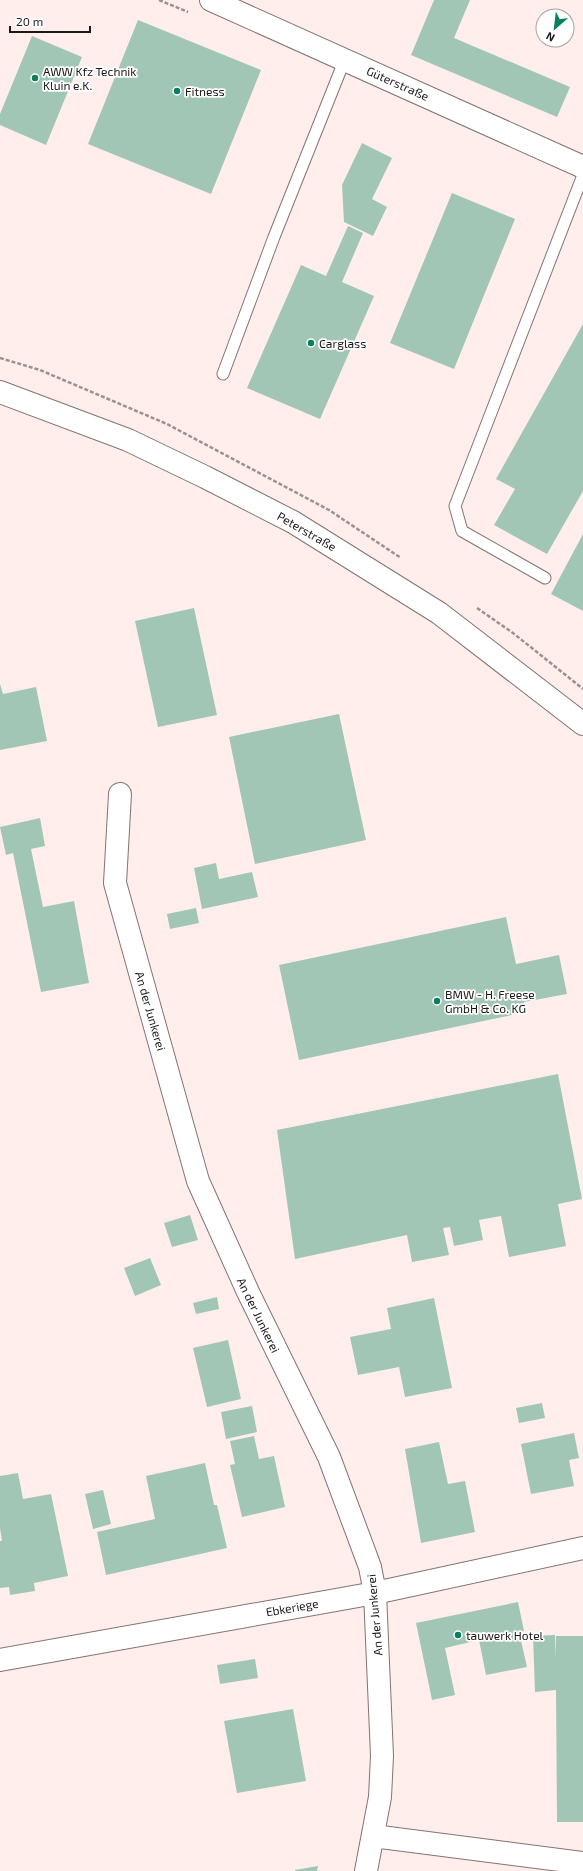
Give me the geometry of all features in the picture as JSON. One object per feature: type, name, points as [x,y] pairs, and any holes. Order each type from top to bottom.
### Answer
[{"type":"street","name":"Güterstraße","points":[[211,0],[583,167]]},
{"type":"street","name":"Peterstraße","points":[[0,392],[128,440],[293,522],[439,613],[583,724]]},
{"type":"street","name":"An der Junkerei","points":[[120,794],[115,883],[198,1181],[248,1292],[329,1457],[370,1568],[375,1593],[382,1756],[380,1797],[366,1871]]},
{"type":"street","name":"Ebkeriege","points":[[0,1660],[375,1593],[583,1548]]},
{"type":"street","points":[[373,1836],[583,1863]]},
{"type":"lane","points":[[223,374],[274,237],[345,59]]},
{"type":"lane","points":[[545,578],[462,531],[455,506],[583,175]]},
{"type":"building","points":[[434,0],[470,0],[454,38],[570,87],[557,117],[411,55]]},
{"type":"building","points":[[138,20],[261,70],[211,194],[88,144]]},
{"type":"building","points":[[32,36],[82,57],[46,145],[0,125],[0,114]]},
{"type":"building","points":[[362,143],[392,158],[372,199],[387,207],[373,236],[344,222],[342,185]]},
{"type":"building","points":[[452,193],[515,219],[454,369],[390,343]]},
{"type":"building","points":[[348,226],[363,233],[342,282],[374,296],[320,419],[247,388],[301,265],[326,276]]},
{"type":"building","points":[[583,324],[583,491],[547,554],[494,525],[515,489],[496,479]]},
{"type":"building","points":[[583,534],[583,611],[551,594]]},
{"type":"building","points":[[194,608],[217,715],[158,727],[135,621]]},
{"type":"building","points":[[0,684],[3,694],[36,687],[47,741],[0,750]]},
{"type":"building","points":[[339,714],[366,840],[255,864],[229,737]]},
{"type":"building","points":[[40,818],[45,846],[31,849],[43,907],[74,901],[89,983],[41,992],[13,853],[6,855],[0,827]]},
{"type":"building","points":[[216,863],[219,879],[252,872],[258,897],[202,909],[194,868]]},
{"type":"building","points":[[196,908],[199,923],[170,929],[167,914]]},
{"type":"building","points":[[506,917],[516,964],[559,955],[567,994],[524,1002],[526,1012],[299,1060],[279,965]]},
{"type":"building","points":[[558,1074],[582,1199],[558,1204],[566,1246],[509,1257],[501,1216],[479,1220],[483,1240],[454,1246],[450,1227],[443,1228],[449,1255],[412,1262],[407,1235],[295,1259],[277,1130]]},
{"type":"building","points":[[190,1215],[198,1240],[172,1247],[164,1223]]},
{"type":"building","points":[[150,1258],[161,1285],[135,1296],[124,1268]]},
{"type":"building","points":[[217,1297],[219,1309],[196,1314],[193,1303]]},
{"type":"building","points":[[434,1298],[452,1388],[405,1397],[399,1367],[358,1375],[350,1337],[391,1329],[387,1308]]},
{"type":"building","points":[[228,1340],[241,1399],[207,1407],[193,1348]]},
{"type":"building","points":[[542,1403],[545,1418],[519,1423],[516,1408]]},
{"type":"building","points":[[252,1406],[257,1432],[226,1439],[221,1412]]},
{"type":"building","points":[[574,1433],[579,1458],[569,1460],[574,1486],[531,1494],[521,1444]]},
{"type":"building","points":[[254,1436],[259,1459],[274,1456],[285,1507],[242,1517],[230,1465],[235,1464],[230,1441]]},
{"type":"building","points":[[439,1442],[448,1484],[465,1481],[475,1532],[421,1543],[405,1449]]},
{"type":"building","points":[[205,1463],[214,1505],[217,1505],[227,1548],[106,1575],[97,1532],[155,1519],[146,1476]]},
{"type":"building","points":[[18,1473],[23,1499],[51,1494],[68,1576],[34,1583],[35,1591],[10,1595],[9,1587],[0,1588],[0,1541],[2,1541],[0,1528],[0,1476]]},
{"type":"building","points":[[103,1490],[111,1524],[93,1529],[85,1494]]},
{"type":"building","points":[[518,1602],[524,1631],[519,1632],[527,1667],[486,1675],[479,1640],[445,1648],[455,1695],[432,1700],[416,1623]]},
{"type":"building","points":[[555,1635],[556,1659],[556,1636],[583,1636],[583,1822],[557,1822],[556,1690],[535,1692],[533,1636]]},
{"type":"building","points":[[255,1659],[258,1678],[220,1684],[217,1665]]},
{"type":"building","points":[[293,1709],[306,1781],[237,1793],[224,1721]]},
{"type":"building","points":[[318,1866],[317,1871],[295,1871],[295,1870]]},
{"type":"place","name":"AWW Kfz Technik Kluin e.K.","points":[[35,78]]},
{"type":"place","name":"Fitness","points":[[177,91]]},
{"type":"place","name":"Carglass","points":[[311,343]]},
{"type":"place","name":"BMW - H. Freese GmbH & Co. KG","points":[[437,1001]]},
{"type":"place","name":"tauwerk Hotel","points":[[458,1635]]}]
